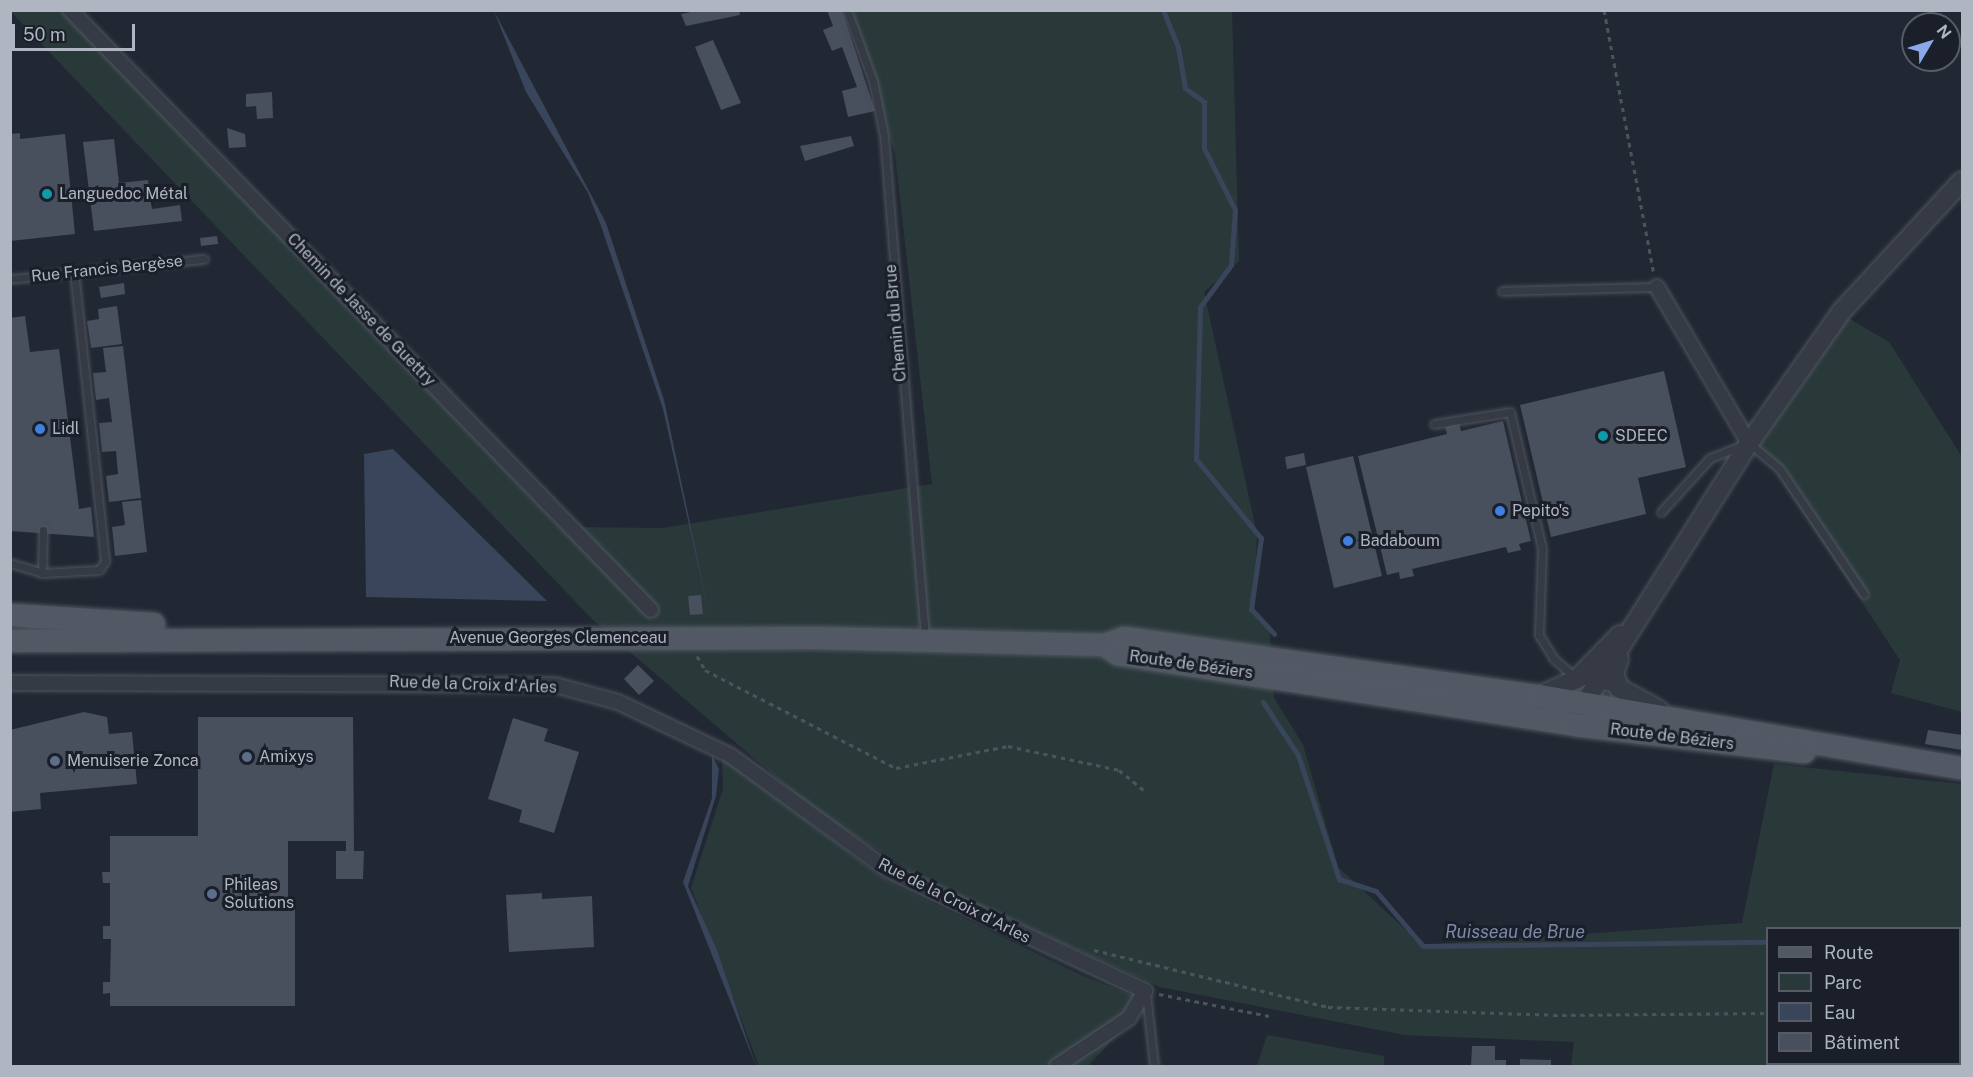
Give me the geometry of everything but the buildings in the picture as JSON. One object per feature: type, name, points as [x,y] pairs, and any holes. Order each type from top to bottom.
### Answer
[{"type":"main road","points":[[10,615],[431,638]]},
{"type":"main road","name":"Avenue Georges Clemenceau","points":[[10,641],[693,638],[925,640],[1105,645]]},
{"type":"main road","name":"Route de Béziers","points":[[1105,645],[1124,638],[1539,696],[1962,768]]},
{"type":"main road","name":"Route de Béziers","points":[[1105,645],[1118,654],[1575,726],[1780,751],[1866,753]]},
{"type":"street","name":"Chemin de Jasse de Guettry","points":[[70,10],[651,610]]},
{"type":"street","points":[[1582,703],[1599,687],[1634,621],[1749,443],[1841,312],[1962,181]]},
{"type":"street","points":[[1657,286],[1749,443]]},
{"type":"street","points":[[1539,696],[1577,679],[1634,621]]},
{"type":"street","points":[[1634,621],[1614,673],[1619,688],[1627,698],[1683,720]]},
{"type":"street","points":[[1575,726],[1582,703],[1577,679]]},
{"type":"street","name":"Rue de la Croix d'Arles","points":[[10,683],[237,680],[566,688],[618,702],[731,756],[889,871],[1145,991]]},
{"type":"street","points":[[1057,1066],[1129,1018],[1145,991]]},
{"type":"lane","name":"Chemin du Brue","points":[[847,10],[873,81],[884,136],[925,640]]},
{"type":"lane","name":"Rue Francis Bergèse","points":[[10,279],[204,259]]},
{"type":"lane","points":[[10,562],[42,573],[99,570],[105,561],[74,273]]},
{"type":"lane","points":[[1502,291],[1657,286]]},
{"type":"lane","points":[[1434,424],[1510,412],[1542,548],[1539,635],[1554,659],[1577,679],[1599,687],[1619,688]]},
{"type":"lane","points":[[1661,512],[1710,458],[1749,443],[1779,468],[1864,594]]},
{"type":"lane","points":[[42,573],[43,530]]},
{"type":"lane","points":[[1145,991],[1154,1066]]},
{"type":"path","points":[[1604,10],[1657,286]]},
{"type":"path","points":[[693,638],[705,670],[896,768],[1008,746],[1119,770],[1145,791]]},
{"type":"path","points":[[1077,961],[1098,948],[1155,968],[1270,989],[1328,1007],[1553,1015],[1766,1013]]},
{"type":"path","points":[[1145,991],[1269,1016]]},
{"type":"green space","points":[[63,11],[560,527],[663,528],[932,484],[895,154],[852,11],[1232,11],[1239,261],[1204,292],[1257,534],[1254,616],[1270,633],[1274,698],[1303,745],[1338,867],[1422,945],[1742,923],[1774,764],[1962,784],[1962,1034],[1961,927],[1766,927],[1766,1065],[1907,1066],[1571,1066],[1574,1042],[1404,1035],[1160,987],[928,882],[812,808],[593,620],[11,12]]},
{"type":"green space","points":[[1848,318],[1889,342],[1962,457],[1962,712],[1891,693],[1900,660],[1759,446]]},
{"type":"green space","points":[[722,758],[887,881],[1081,975],[1149,1002],[1088,1066],[759,1066],[691,888],[723,789]]},
{"type":"green space","points":[[1267,1035],[1384,1056],[1384,1066],[1257,1066]]},
{"type":"water","points":[[494,11],[606,223],[664,400],[710,618],[663,409],[601,226],[588,193],[526,92]]},
{"type":"water","points":[[393,449],[547,601],[366,597],[364,454]]},
{"type":"water","points":[[712,755],[719,769],[716,796],[688,886],[717,950],[756,1066],[683,882],[712,798]]},
{"type":"waterway","name":"Ruisseau de Brue","points":[[1163,10],[1178,47],[1185,88],[1204,102],[1204,148],[1235,210],[1231,265],[1200,307],[1196,459],[1261,538],[1251,609],[1274,634]]},
{"type":"waterway","name":"Ruisseau de Brue","points":[[1263,702],[1298,755],[1339,879],[1376,891],[1423,946],[1766,942]]},
{"type":"place","name":"Languedoc Métal","points":[[47,194]]},
{"type":"place","name":"Lidl","points":[[40,429]]},
{"type":"place","name":"SDEEC","points":[[1603,436]]},
{"type":"place","name":"Pepito's","points":[[1500,511]]},
{"type":"place","name":"Badaboum","points":[[1348,541]]},
{"type":"place","name":"Amixys","points":[[247,757]]},
{"type":"place","name":"Menuiserie Zonca","points":[[55,761]]},
{"type":"place","name":"Phileas Solutions","points":[[212,894]]}]
